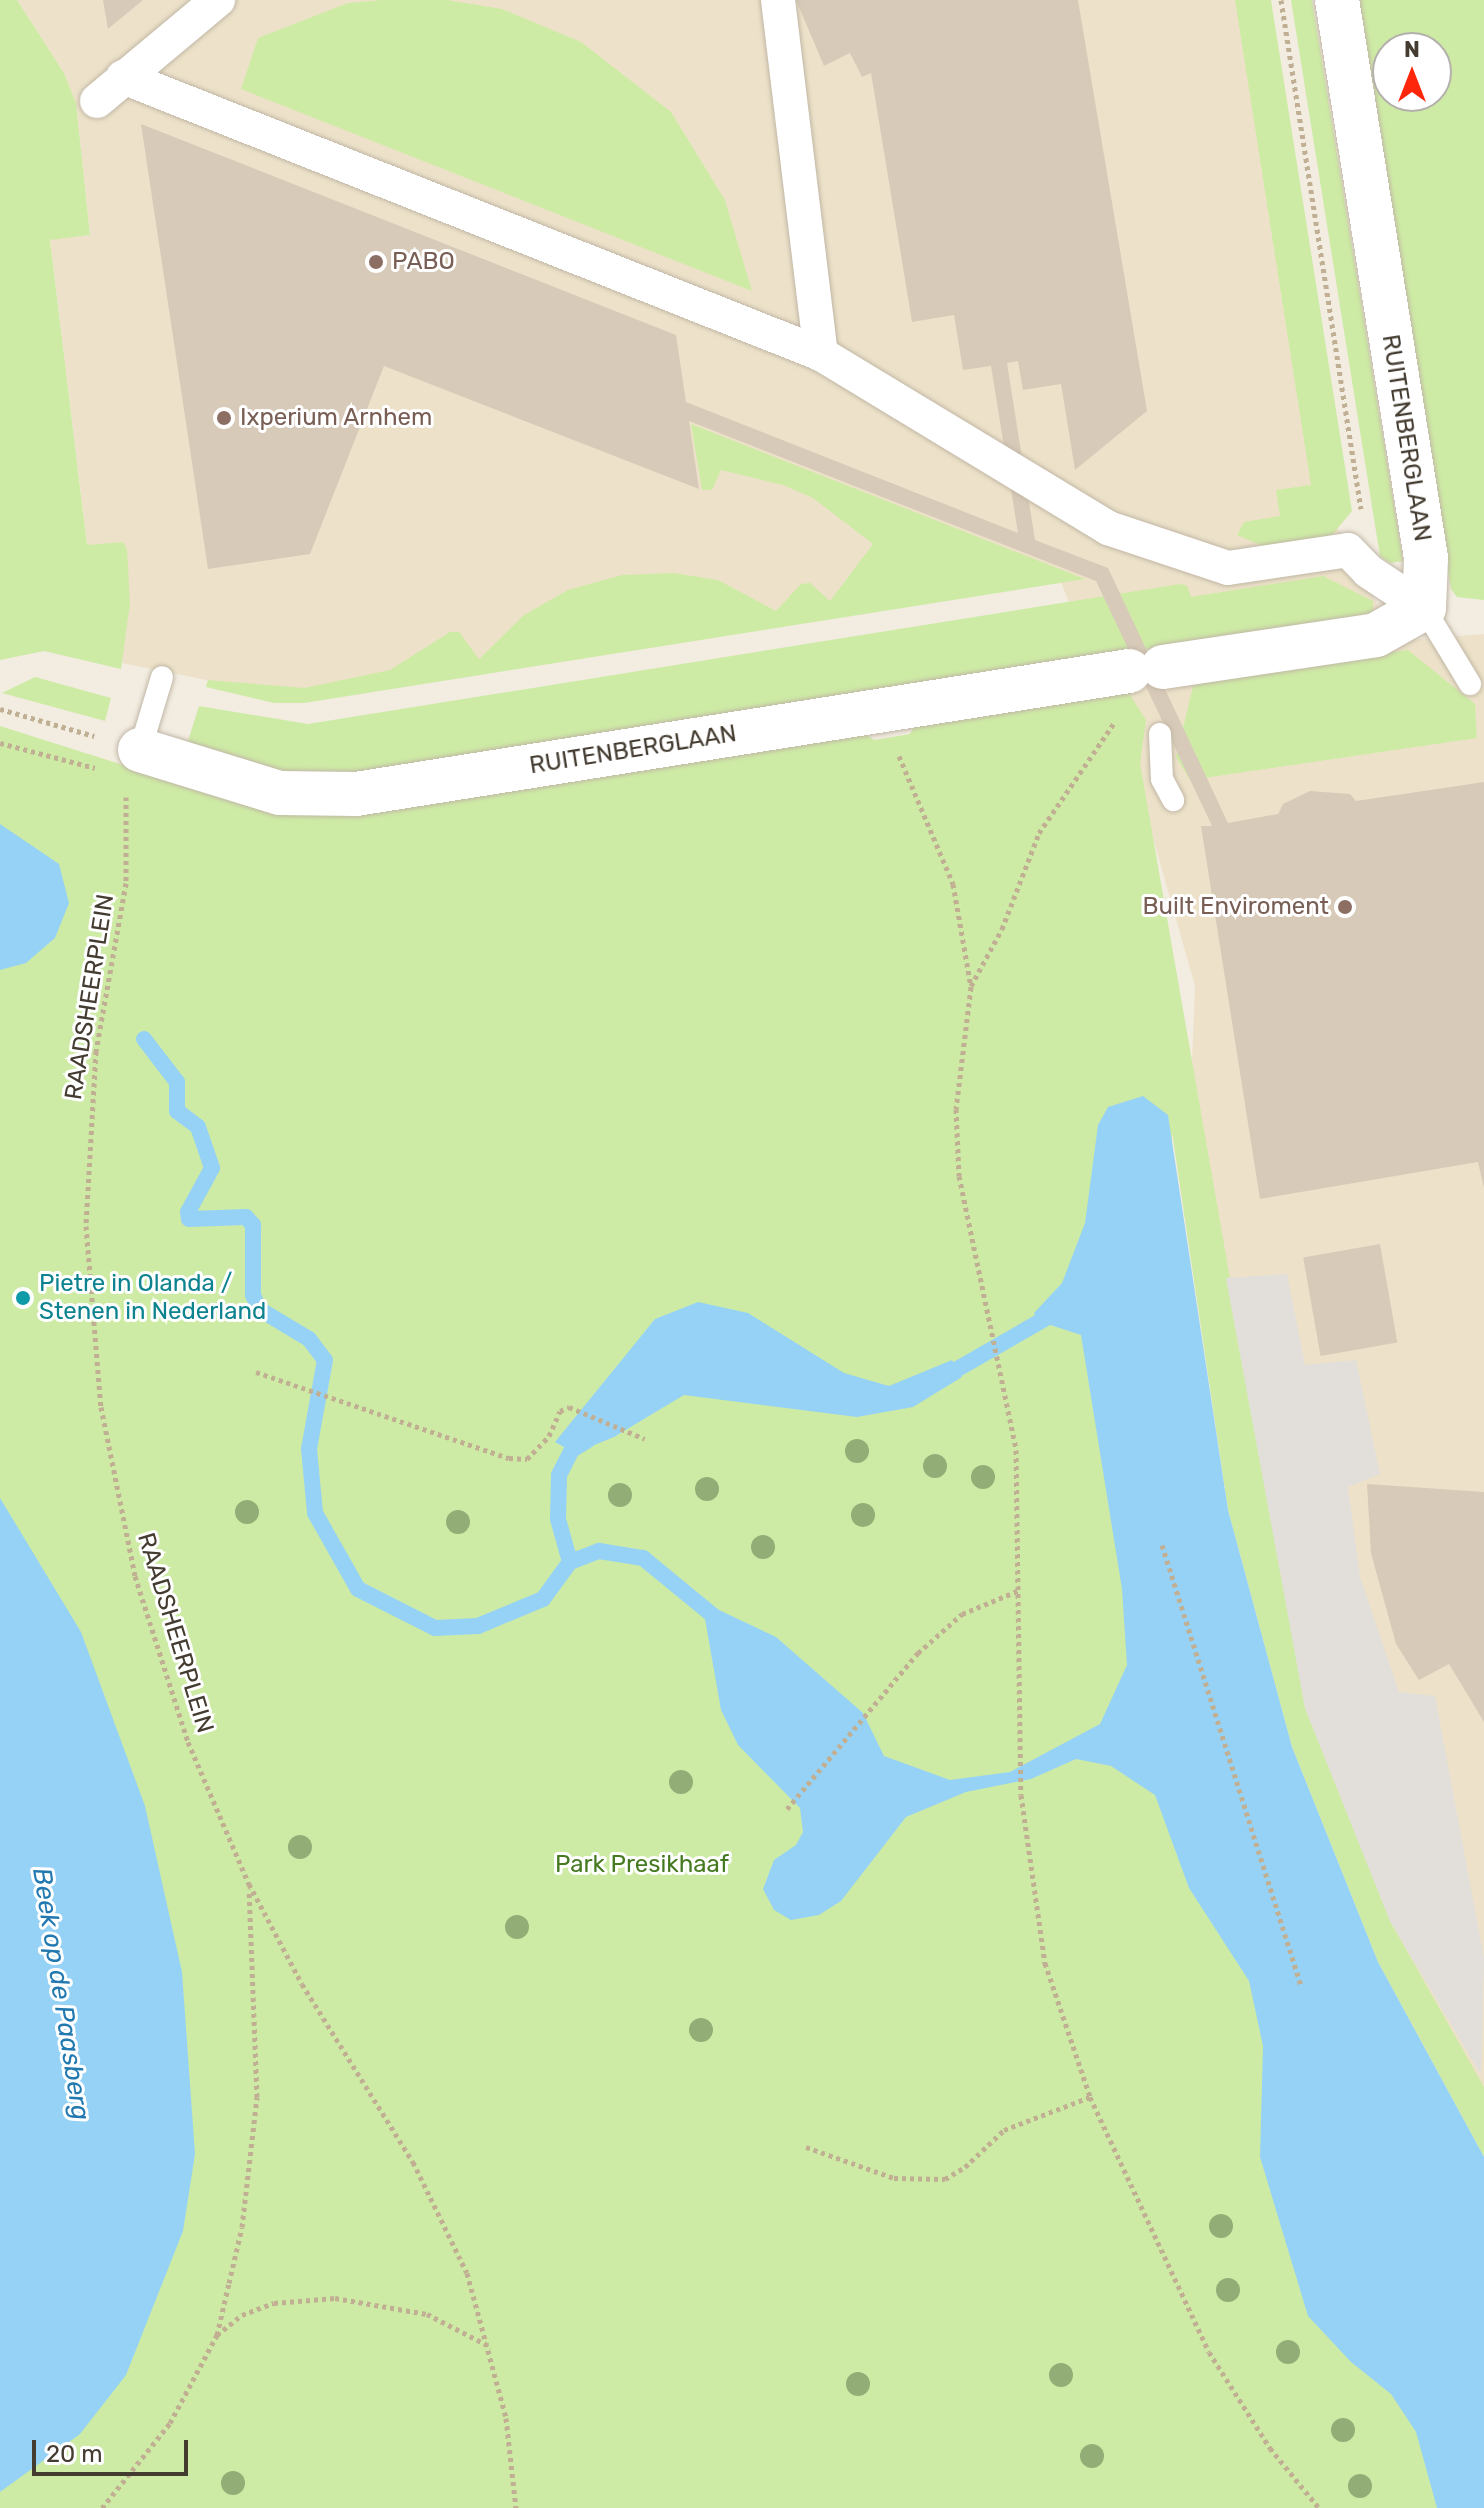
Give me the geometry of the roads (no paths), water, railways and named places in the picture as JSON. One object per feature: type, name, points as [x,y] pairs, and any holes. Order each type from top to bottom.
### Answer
[{"type":"street","points":[[97,101],[218,0]]},
{"type":"street","points":[[778,0],[821,354]]},
{"type":"street","name":"RUITENBERGLAAN","points":[[135,764],[280,793],[319,797],[408,787],[873,711],[1376,635],[1424,608],[1426,558],[1337,0]]},
{"type":"street","points":[[123,77],[821,354],[1108,528],[1228,568],[1348,550],[1368,571],[1424,608]]},
{"type":"lane","points":[[1424,608],[1470,684]]},
{"type":"lane","points":[[135,764],[162,677]]},
{"type":"lane","points":[[1160,734],[1162,779],[1173,800]]},
{"type":"water","points":[[0,824],[59,864],[69,903],[55,938],[26,963],[0,970]]},
{"type":"water","points":[[1143,1096],[1168,1115],[1228,1510],[1292,1747],[1378,1962],[1484,2157],[1484,2508],[1437,2508],[1416,2432],[1391,2394],[1351,2362],[1308,2316],[1260,2157],[1263,2046],[1249,1981],[1189,1888],[1155,1795],[1111,1766],[1076,1759],[1031,1779],[966,1792],[906,1817],[841,1901],[819,1915],[791,1920],[774,1910],[763,1889],[774,1860],[796,1845],[803,1832],[800,1808],[738,1745],[721,1710],[702,1602],[776,1637],[863,1713],[884,1756],[950,1780],[1010,1772],[1100,1724],[1127,1665],[1122,1589],[1081,1335],[1038,1321],[1034,1313],[1062,1283],[1085,1223],[1098,1125],[1108,1107]]},
{"type":"water","points":[[698,1302],[748,1313],[844,1373],[889,1386],[952,1360],[962,1377],[913,1407],[857,1417],[684,1395],[614,1437],[575,1453],[555,1442],[655,1319]]},
{"type":"water","name":"Beek op de Paasberg","points":[[0,1498],[81,1632],[145,1806],[182,1972],[195,2154],[183,2231],[126,2375],[80,2434],[0,2492]]},
{"type":"waterway","points":[[144,1039],[177,1082],[177,1111],[198,1127],[212,1168],[188,1212],[189,1219],[246,1217],[253,1225],[253,1295],[259,1309],[309,1339],[325,1360],[309,1449],[315,1513],[358,1589],[435,1628],[478,1626],[543,1599],[570,1562],[558,1519],[559,1475],[572,1450],[588,1440]]},
{"type":"waterway","points":[[940,1379],[1055,1313]]},
{"type":"waterway","points":[[570,1562],[599,1551],[643,1558],[716,1618]]},
{"type":"place","name":"PABO","points":[[376,262]]},
{"type":"place","name":"Ixperium Arnhem","points":[[224,418]]},
{"type":"place","name":"Built Enviroment","points":[[1345,907]]},
{"type":"place","name":"Pietre in Olanda / Stenen in Nederland","points":[[23,1298]]},
{"type":"park label","name":"Park Presikhaaf","points":[[642,1865]]}]
